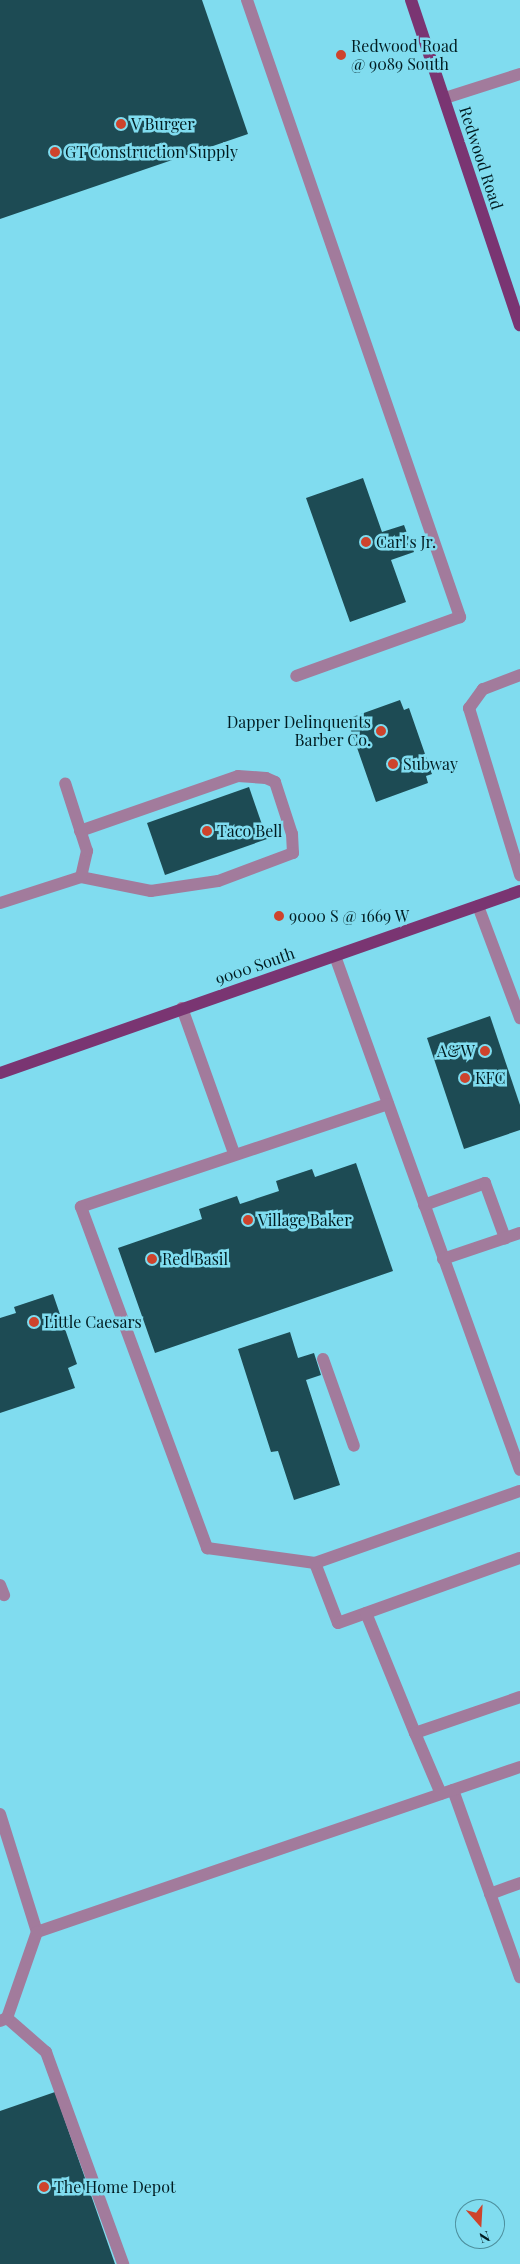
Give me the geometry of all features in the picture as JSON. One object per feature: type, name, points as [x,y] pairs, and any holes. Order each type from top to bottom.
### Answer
[{"type":"main road","name":"Redwood Road","points":[[412,0],[516,302],[520,325]]},
{"type":"main road","name":"9000 South","points":[[0,1073],[520,891]]},
{"type":"lane","points":[[247,0],[460,617],[296,676]]},
{"type":"lane","points":[[445,98],[520,74]]},
{"type":"lane","points":[[520,674],[483,688],[474,696],[469,708],[520,875]]},
{"type":"lane","points":[[0,903],[81,877],[151,891],[218,881],[293,853],[292,834],[275,782],[266,778],[238,776],[80,831]]},
{"type":"lane","points":[[65,783],[87,850],[81,877]]},
{"type":"lane","points":[[478,906],[520,1018]]},
{"type":"lane","points":[[335,956],[520,1470]]},
{"type":"lane","points":[[182,1008],[234,1153]]},
{"type":"lane","points":[[388,1104],[234,1153],[81,1207],[207,1548],[315,1563],[520,1491]]},
{"type":"lane","points":[[424,1205],[485,1183],[505,1238]]},
{"type":"lane","points":[[443,1259],[520,1233]]},
{"type":"lane","points":[[323,1360],[354,1446]]},
{"type":"lane","points":[[315,1563],[338,1623],[520,1558]]},
{"type":"lane","points":[[366,1613],[441,1794]]},
{"type":"lane","points":[[415,1734],[520,1697]]},
{"type":"lane","points":[[37,1932],[520,1766]]},
{"type":"lane","points":[[453,1790],[520,1978]]},
{"type":"lane","points":[[0,1814],[37,1932],[3,2020],[46,2052],[123,2264]]},
{"type":"lane","points":[[490,1894],[520,1884]]},
{"type":"building","points":[[0,0],[202,0],[248,134],[0,219]]},
{"type":"building","name":"Carl's Jr.","points":[[363,478],[382,532],[404,525],[414,552],[391,560],[406,602],[350,622],[306,498]]},
{"type":"building","points":[[400,700],[404,710],[409,708],[432,774],[426,776],[428,783],[376,802],[347,719]]},
{"type":"building","name":"Taco Bell","points":[[249,787],[267,839],[165,875],[147,823]]},
{"type":"building","points":[[490,1016],[520,1105],[520,1130],[464,1149],[427,1038]]},
{"type":"building","points":[[356,1163],[393,1271],[155,1353],[118,1248],[202,1219],[199,1209],[237,1196],[240,1204],[279,1191],[276,1181],[312,1169],[315,1177]]},
{"type":"building","points":[[53,1294],[77,1364],[68,1368],[75,1388],[0,1413],[0,1318],[16,1313],[14,1307]]},
{"type":"building","points":[[290,1332],[298,1358],[314,1353],[321,1375],[306,1380],[340,1485],[294,1500],[278,1451],[271,1452],[238,1349]]},
{"type":"building","name":"The Home Depot","points":[[55,2092],[115,2264],[0,2264],[0,2111]]},
{"type":"place","name":"Redwood Road @ 9089 South","points":[[341,55]]},
{"type":"place","name":"V Burger","points":[[121,124]]},
{"type":"place","name":"GT Construction Supply","points":[[55,152]]},
{"type":"place","name":"Carl's Jr.","points":[[366,542]]},
{"type":"place","name":"Dapper Delinquents Barber Co.","points":[[381,731]]},
{"type":"place","name":"Subway","points":[[393,764]]},
{"type":"place","name":"Taco Bell","points":[[207,831]]},
{"type":"place","name":"9000 S @ 1669 W","points":[[279,916]]},
{"type":"place","name":"A&W","points":[[485,1051]]},
{"type":"place","name":"KFC","points":[[465,1078]]},
{"type":"place","name":"Village Baker","points":[[248,1220]]},
{"type":"place","name":"Red Basil","points":[[152,1259]]},
{"type":"place","name":"Little Caesars","points":[[34,1322]]},
{"type":"place","name":"The Home Depot","points":[[44,2187]]}]
